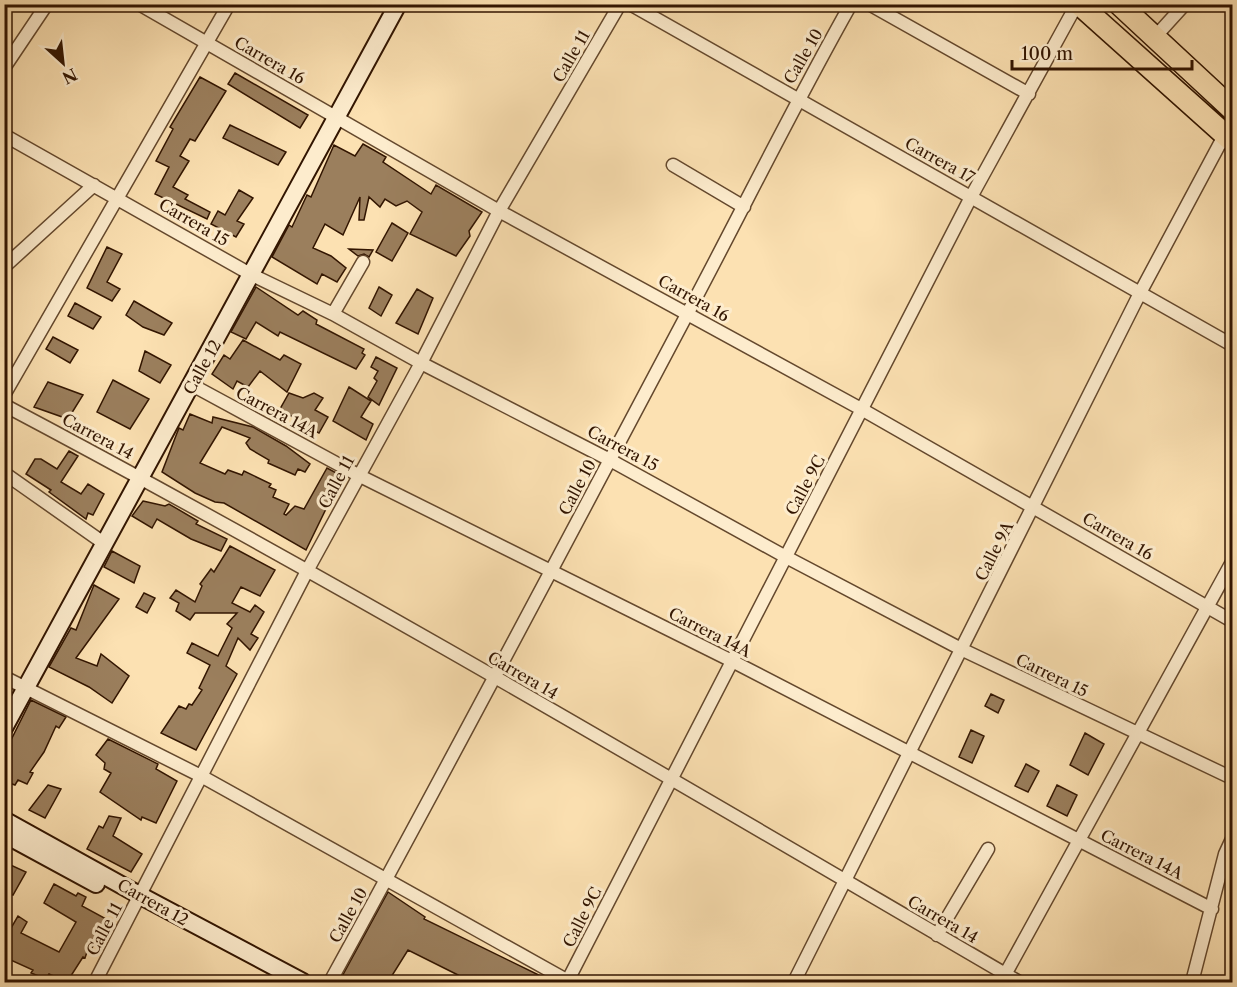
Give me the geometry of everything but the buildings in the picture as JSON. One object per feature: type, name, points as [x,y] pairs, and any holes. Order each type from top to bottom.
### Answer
[{"type":"highway","points":[[1078,4],[1229,138]]},
{"type":"highway","points":[[1119,4],[1233,109]]},
{"type":"street","points":[[4,68],[47,4]]},
{"type":"street","name":"Carrera 16","points":[[139,4],[499,211],[863,410],[1233,621]]},
{"type":"street","points":[[4,395],[229,4]]},
{"type":"street","name":"Calle 12","points":[[4,728],[398,4]]},
{"type":"street","name":"Calle 11","points":[[95,982],[307,571],[421,363],[499,211],[620,4]]},
{"type":"street","name":"Carrera 17","points":[[630,4],[1233,345]]},
{"type":"street","name":"Calle 10","points":[[330,982],[495,678],[744,207],[797,99],[851,4]]},
{"type":"street","points":[[869,4],[1029,94]]},
{"type":"street","name":"Calle 9C","points":[[569,982],[670,779],[863,410],[971,197],[1078,4]]},
{"type":"street","points":[[1155,37],[1185,4]]},
{"type":"street","name":"Carrera 15","points":[[4,135],[118,197],[252,275],[333,314],[421,363],[610,460],[786,557],[963,650],[1233,778]]},
{"type":"street","name":"Calle 9A","points":[[794,982],[1035,507],[1140,293],[1229,138]]},
{"type":"street","points":[[673,165],[744,207]]},
{"type":"street","points":[[4,267],[94,185]]},
{"type":"street","points":[[333,314],[363,262]]},
{"type":"street","name":"Carrera 14A","points":[[192,385],[358,475],[732,661],[1212,909]]},
{"type":"street","name":"Carrera 14","points":[[4,405],[141,478],[307,571],[937,935],[1003,978],[1019,982]]},
{"type":"street","points":[[4,472],[105,544]]},
{"type":"street","points":[[1003,978],[1233,562]]},
{"type":"street","points":[[4,677],[201,776],[569,982]]},
{"type":"street","name":"Carrera 12","points":[[4,820],[278,982]]},
{"type":"street","name":"Carrera 12","points":[[4,834],[303,982]]},
{"type":"street","points":[[1192,982],[1225,854],[1233,839]]},
{"type":"street","points":[[937,935],[988,849]]}]
